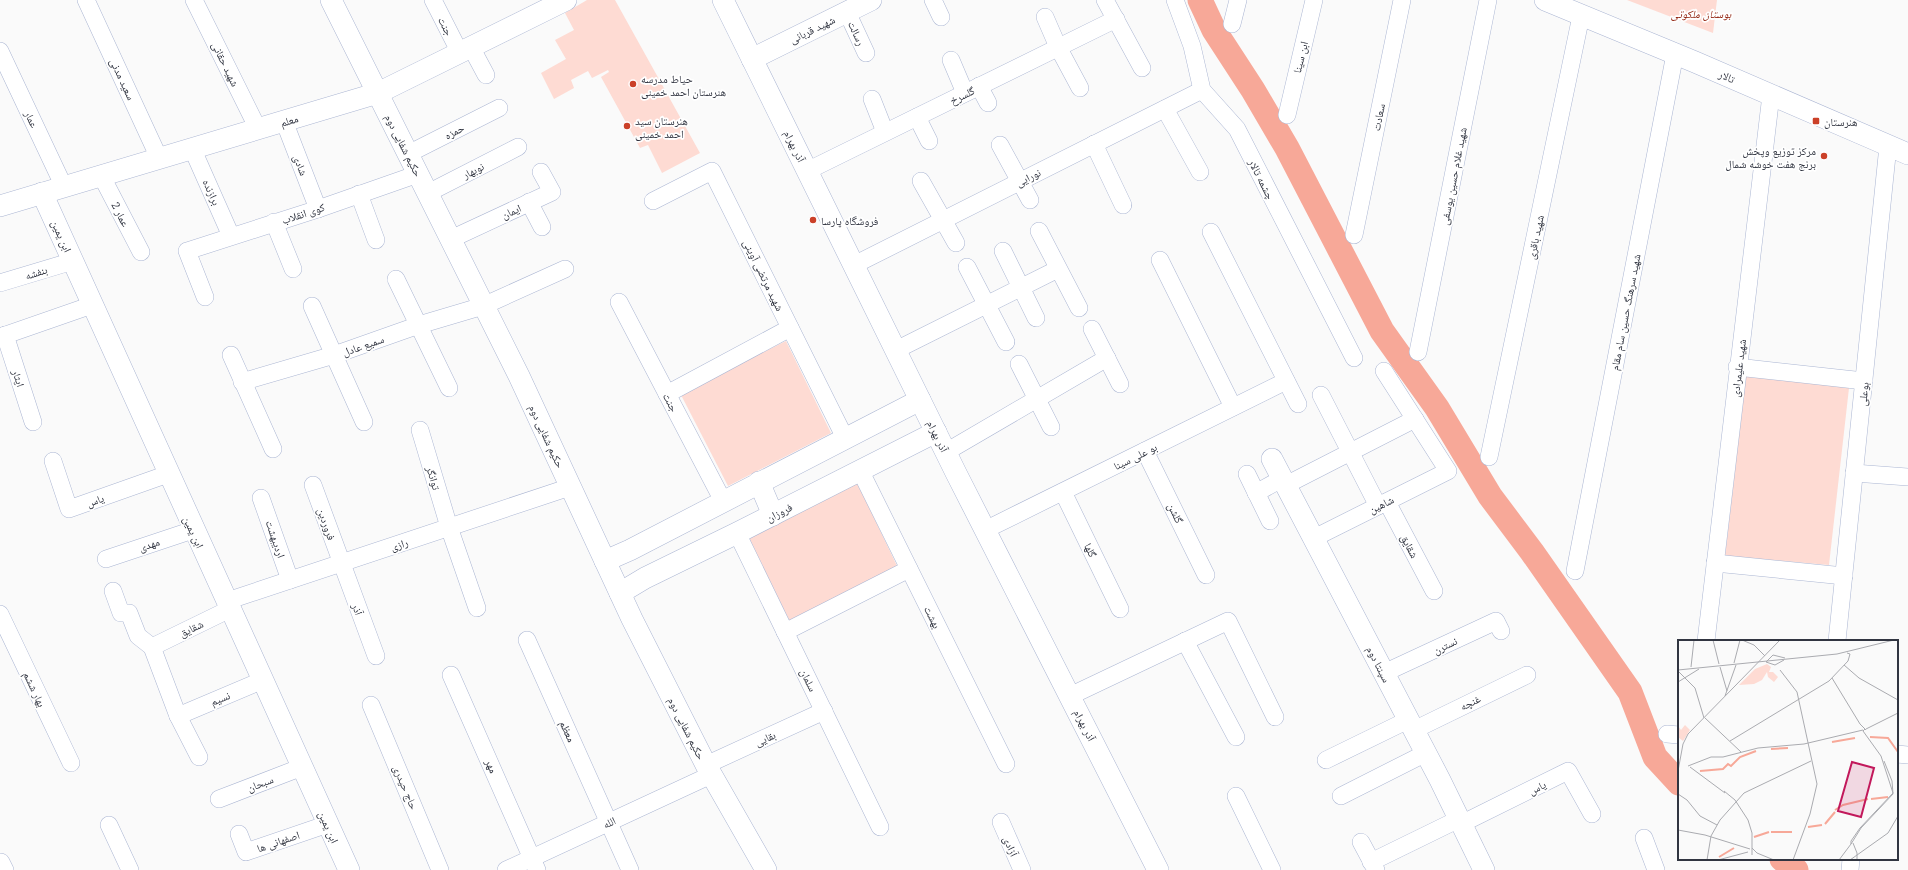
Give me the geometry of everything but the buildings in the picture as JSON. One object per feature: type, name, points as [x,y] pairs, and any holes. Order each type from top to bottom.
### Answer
[{"type":"street","name":"سعید مدنی","points":[[86,0],[159,158]]},
{"type":"street","name":"شهید حقانی","points":[[194,0],[258,129]]},
{"type":"street","name":"حکیم شفایی دوم","points":[[331,0],[519,376],[620,593],[709,770],[766,870]]},
{"type":"street","name":"جنت","points":[[433,0],[466,50],[486,75]]},
{"type":"street","name":"معلم","points":[[0,206],[378,93],[566,0]]},
{"type":"street","name":"آذر بهرام","points":[[723,0],[920,400],[1158,870]]},
{"type":"street","name":"شهید قربانی","points":[[752,59],[871,0]]},
{"type":"street","points":[[933,0],[941,17]]},
{"type":"street","points":[[1105,0],[1142,68]]},
{"type":"street","name":"چشمه تالار","points":[[1175,0],[1192,46],[1202,90],[1237,129],[1354,358]]},
{"type":"street","points":[[1232,24],[1238,0]]},
{"type":"street","name":"ابن سینا","points":[[1286,115],[1314,0]]},
{"type":"street","name":"سعادت","points":[[1354,235],[1402,0]]},
{"type":"street","name":"شهید غلام حسین یوسفی","points":[[1418,352],[1488,0]]},
{"type":"street","name":"تالار","points":[[1545,0],[1771,94],[1908,154]]},
{"type":"street","name":"رسالت","points":[[847,12],[866,53]]},
{"type":"street","name":"شهید باقری","points":[[1489,457],[1581,16]]},
{"type":"street","points":[[1045,17],[1058,47],[1080,88]]},
{"type":"street","name":"گلسرخ","points":[[807,171],[1116,19]]},
{"type":"street","name":"عمار","points":[[0,50],[64,187]]},
{"type":"street","name":"شهید سرهنگ حسین سام مقام","points":[[1575,571],[1675,54]]},
{"type":"street","points":[[951,60],[972,90],[988,103]]},
{"type":"street","name":"نورایی","points":[[854,265],[1202,90]]},
{"type":"street","name":"شهید علیمرادی","points":[[1706,640],[1771,94]]},
{"type":"street","points":[[872,99],[885,132]]},
{"type":"street","name":"حمزه","points":[[408,154],[499,108]]},
{"type":"street","points":[[1165,109],[1200,172]]},
{"type":"street","points":[[917,117],[929,141]]},
{"type":"street","name":"شادی","points":[[284,121],[318,209]]},
{"type":"street","points":[[1094,144],[1123,205]]},
{"type":"street","points":[[1000,145],[1030,200]]},
{"type":"street","name":"بوعلی","points":[[1837,640],[1888,146]]},
{"type":"street","name":"نوبهار","points":[[428,193],[518,147]]},
{"type":"street","name":"برازنده","points":[[192,148],[231,236]]},
{"type":"street","name":"شهید مرتضی آوینی","points":[[653,201],[712,171],[845,438]]},
{"type":"street","name":"ایمان","points":[[451,239],[552,192],[542,172]]},
{"type":"street","name":"کوی انقلاب","points":[[205,297],[187,251],[318,209],[418,174]]},
{"type":"street","name":"عمار 2","points":[[102,175],[141,252]]},
{"type":"street","points":[[922,182],[956,243]]},
{"type":"street","name":"ابن یمین","points":[[42,193],[193,530],[229,605],[349,870]]},
{"type":"street","points":[[359,194],[376,240]]},
{"type":"street","points":[[529,202],[542,227]]},
{"type":"street","points":[[274,222],[293,269]]},
{"type":"street","points":[[1039,231],[1079,308]]},
{"type":"street","points":[[1211,232],[1298,404]]},
{"type":"street","points":[[1003,251],[1036,318]]},
{"type":"street","points":[[1160,260],[1233,407]]},
{"type":"street","name":"بنفشه","points":[[0,283],[72,261]]},
{"type":"street","points":[[967,267],[1006,342]]},
{"type":"street","points":[[483,306],[565,269]]},
{"type":"street","points":[[896,350],[1058,269]]},
{"type":"street","points":[[396,279],[448,388]]},
{"type":"street","name":"جنت","points":[[619,302],[723,501]]},
{"type":"street","points":[[2,336],[92,305]]},
{"type":"street","points":[[312,306],[364,422]]},
{"type":"street","name":"سمیع عادل","points":[[242,382],[334,355],[419,325],[483,306]]},
{"type":"street","points":[[667,394],[790,328]]},
{"type":"street","points":[[1092,329],[1120,384]]},
{"type":"street","name":"ایثار","points":[[2,336],[33,422]]},
{"type":"street","points":[[231,355],[273,449]]},
{"type":"street","points":[[946,452],[1107,358]]},
{"type":"street","points":[[1019,364],[1050,427]]},
{"type":"street","points":[[1738,367],[1864,381]]},
{"type":"street","points":[[1256,493],[1351,452],[1415,419],[1384,371]]},
{"type":"street","name":"بو علی سینا","points":[[985,530],[1286,381]]},
{"type":"street","name":"شقایق","points":[[1321,395],[1351,452],[1434,591]]},
{"type":"street","points":[[605,561],[630,550],[920,400]]},
{"type":"street","points":[[895,412],[907,411],[917,418],[920,429],[919,435],[912,444]]},
{"type":"street","name":"شاهین","points":[[1314,538],[1448,471],[1415,419]]},
{"type":"street","name":"توانگر","points":[[420,430],[449,527],[477,608]]},
{"type":"street","name":"فروزان","points":[[620,593],[645,578],[774,515],[936,432]]},
{"type":"street","name":"گلشن","points":[[1145,451],[1206,575]]},
{"type":"street","name":"سپنتا دوم","points":[[1272,458],[1426,753],[1484,870]]},
{"type":"street","name":"یاس","points":[[53,461],[69,509],[168,474]]},
{"type":"street","name":"بهشت","points":[[860,470],[1006,764]]},
{"type":"street","points":[[1854,473],[1908,477]]},
{"type":"street","points":[[1247,474],[1270,521]]},
{"type":"street","points":[[759,482],[774,515]]},
{"type":"street","name":"فروردین","points":[[313,484],[341,563]]},
{"type":"street","name":"رازی","points":[[229,605],[290,580],[570,486]]},
{"type":"street","name":"گلها","points":[[1063,492],[1120,609]]},
{"type":"street","name":"اردیبهشت","points":[[261,498],[290,580]]},
{"type":"street","name":"مهدی","points":[[106,559],[193,530]]},
{"type":"street","name":"سلمان","points":[[737,533],[880,827]]},
{"type":"street","points":[[630,550],[624,558],[624,568],[635,578],[645,578]]},
{"type":"street","name":"آذر","points":[[341,563],[376,656]]},
{"type":"street","points":[[1715,563],[1844,576]]},
{"type":"street","points":[[785,632],[909,569]]},
{"type":"street","points":[[113,591],[121,612],[129,613],[138,636],[152,648],[178,716],[199,757]]},
{"type":"street","name":"شقایق","points":[[152,648],[229,605]]},
{"type":"street","name":"بهار ششم","points":[[0,614],[70,763]]},
{"type":"street","points":[[1070,696],[1228,621],[1275,717]]},
{"type":"street","name":"نسترن","points":[[1384,673],[1496,621],[1501,631]]},
{"type":"street","name":"معظم","points":[[527,640],[630,870]]},
{"type":"street","points":[[1185,641],[1236,737]]},
{"type":"street","name":"مهر","points":[[451,675],[534,864]]},
{"type":"street","name":"غنچه","points":[[1326,760],[1527,675]]},
{"type":"street","name":"نسیم","points":[[178,716],[263,680]]},
{"type":"street","name":"حاج حیدری","points":[[371,705],[440,870]]},
{"type":"street","name":"بقایی","points":[[709,770],[824,711]]},
{"type":"street","points":[[1341,796],[1426,753]]},
{"type":"street","points":[[1898,754],[1908,755]]},
{"type":"street","name":"سبحان","points":[[219,799],[302,767]]},
{"type":"street","name":"الله","points":[[506,870],[534,864],[609,822],[709,770]]},
{"type":"street","name":"یاس","points":[[1460,821],[1568,771],[1592,814]]},
{"type":"street","points":[[1236,796],[1272,870]]},
{"type":"street","points":[[1360,842],[1374,866],[1460,821]]},
{"type":"street","name":"آزادی","points":[[1001,822],[1022,870]]},
{"type":"street","name":"اصفهانی ها","points":[[240,834],[246,852],[328,824]]},
{"type":"street","points":[[109,825],[130,870]]},
{"type":"street","points":[[1644,838],[1656,870]]},
{"type":"street","points":[[1850,870],[1851,860]]},
{"type":"green space","name":"حیاط مدرسه هنرستان احمد خمینی","points":[[587,0],[615,0],[700,153],[662,173],[648,145],[640,148],[601,77],[609,72],[608,70],[592,78],[588,71],[571,80],[574,88],[554,99],[541,73],[566,59],[555,40],[574,30],[565,13]]},
{"type":"green space","name":"بوستان ملکوتی","points":[[1627,0],[1717,0],[1713,33]]},
{"type":"green space","points":[[786,341],[831,433],[728,486],[680,393]]},
{"type":"green space","points":[[1746,375],[1849,388],[1829,565],[1725,556]]},
{"type":"green space","points":[[857,482],[898,568],[790,622],[749,538]]},
{"type":"waterway","points":[[1200,0],[1214,30],[1253,90],[1287,148],[1382,331],[1437,408],[1490,496],[1532,552],[1630,692],[1655,757],[1678,782]]},
{"type":"waterway","points":[[1783,860],[1796,870]]},
{"type":"place","name":"حیاط مدرسه هنرستان احمد خمینی","points":[[633,84]]},
{"type":"place","name":"هنرستان","points":[[1816,121]]},
{"type":"place","name":"هنرستان سید احمد خمینی","points":[[627,126]]},
{"type":"place","name":"مرکز توزیع وپخش برنج هفت خوشه شمال","points":[[1824,156]]},
{"type":"place","name":"فروشگاه پارسا","points":[[813,220]]}]
